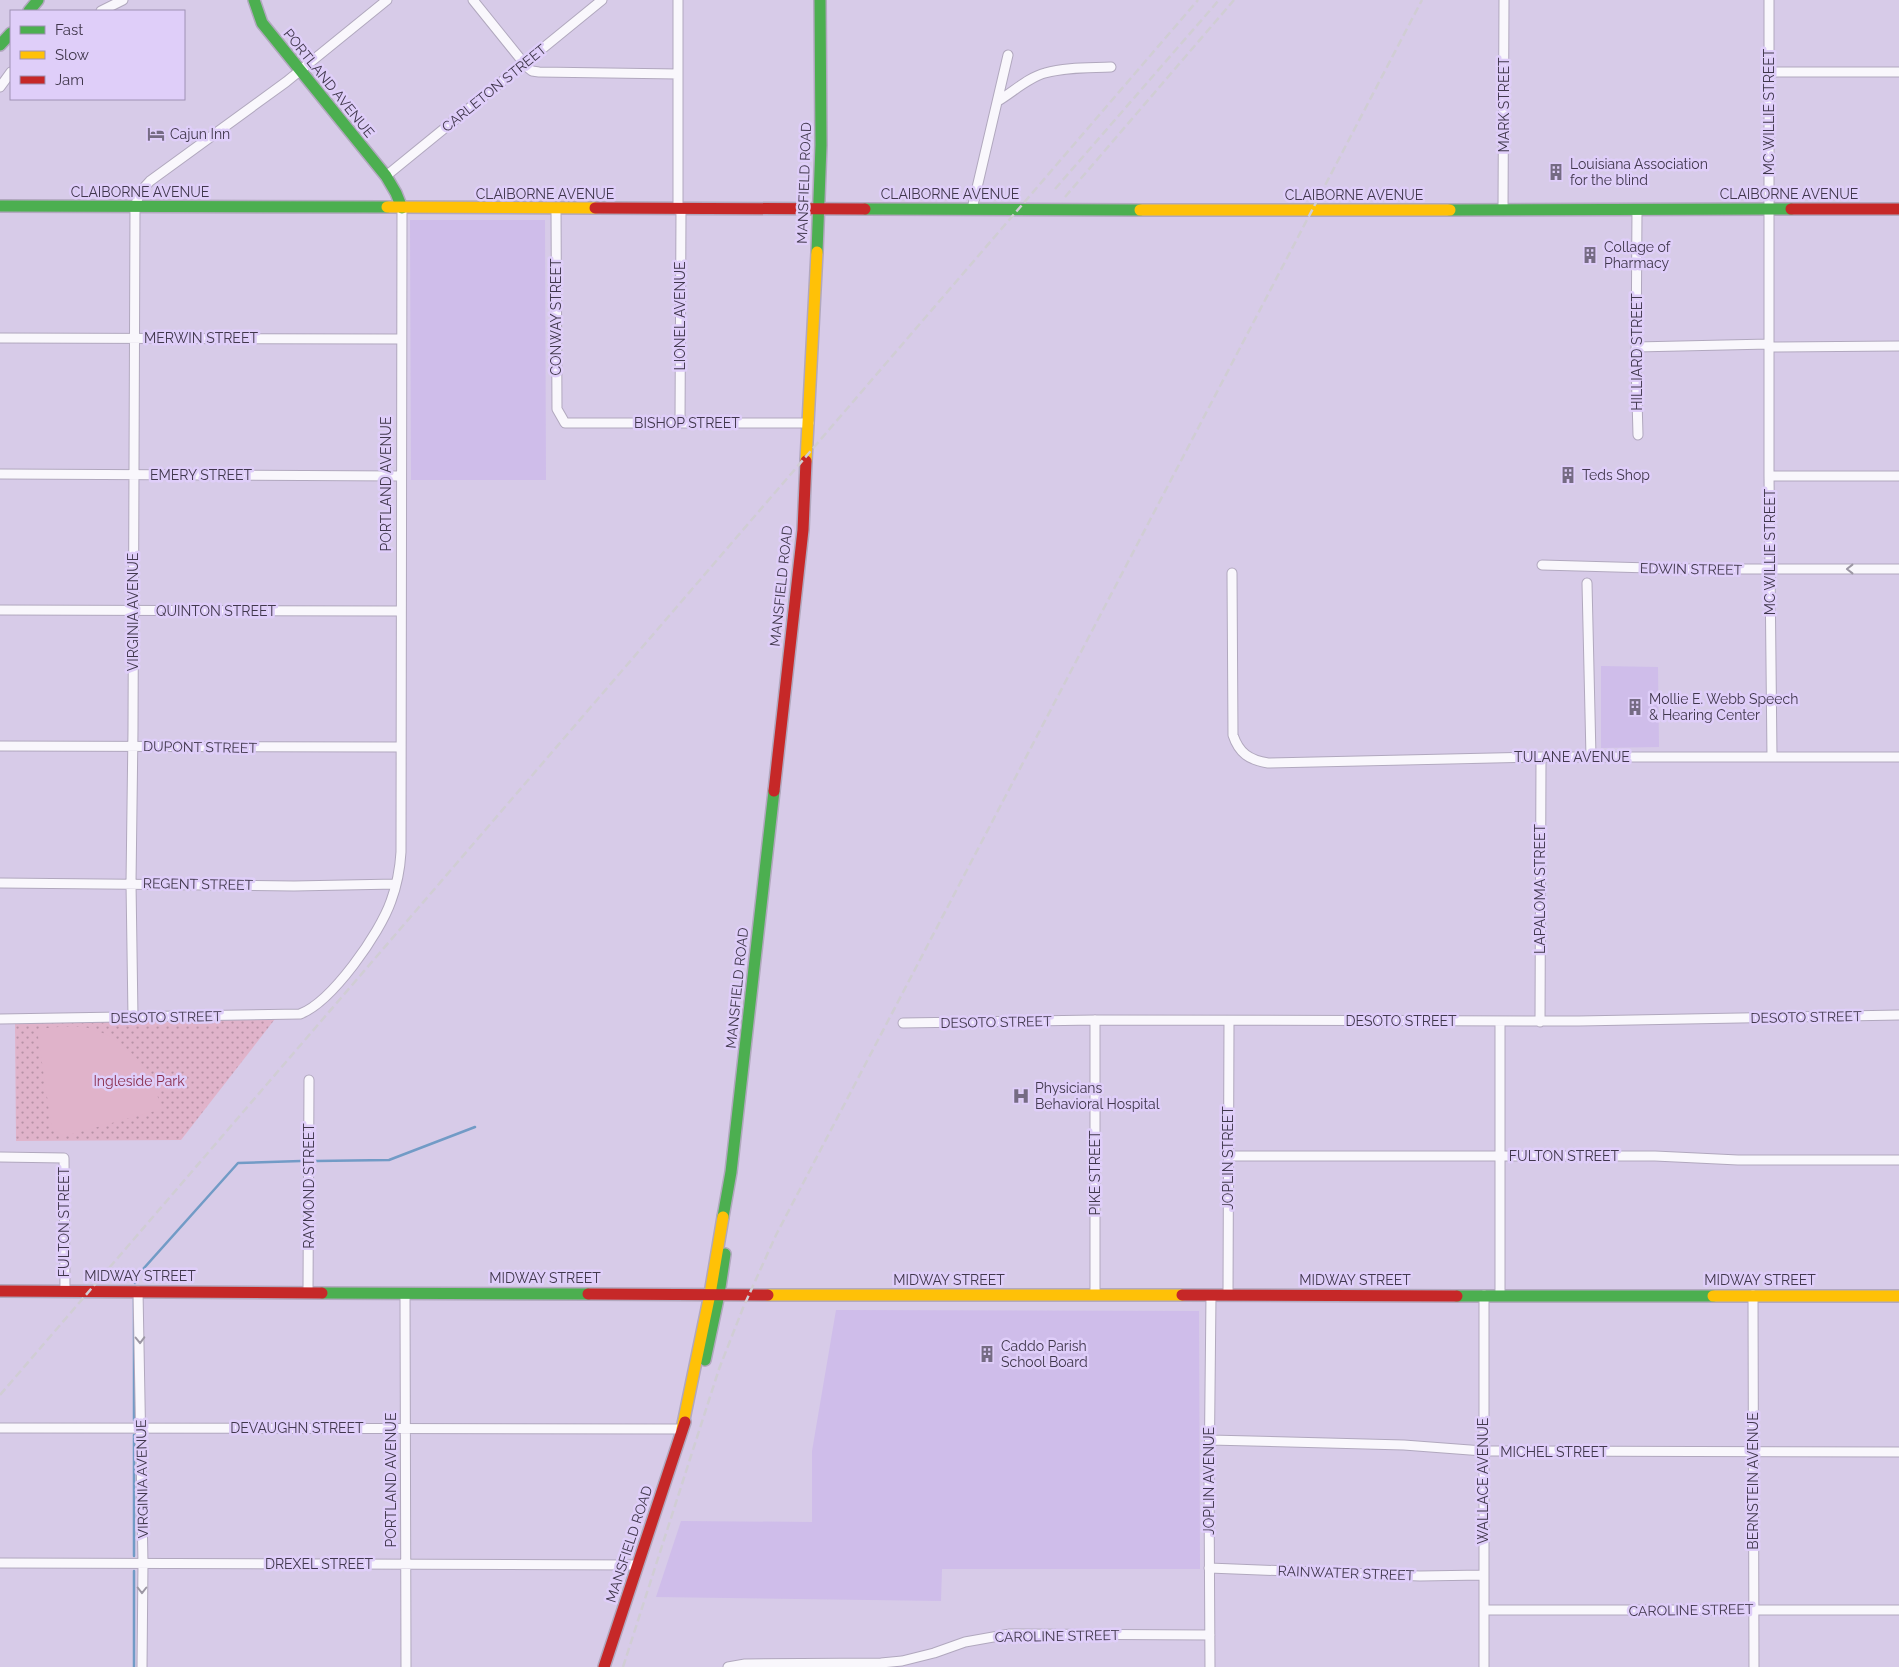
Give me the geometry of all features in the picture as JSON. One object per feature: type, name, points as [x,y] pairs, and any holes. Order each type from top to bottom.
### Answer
[{"type":"main road","name":"PORTLAND AVENUE","points":[[254,0],[262,23],[386,176],[402,208]]},
{"type":"main road","name":"MANSFIELD ROAD","points":[[604,1667],[703,1368],[731,1190],[731,1172],[803,530],[819,209],[821,145],[820,0]]},
{"type":"main road","points":[[0,45],[10,34]]},
{"type":"main road","name":"CLAIBORNE AVENUE","points":[[0,206],[679,210],[1899,209]]},
{"type":"main road","name":"MIDWAY STREET","points":[[0,1291],[1899,1296]]},
{"type":"street","points":[[103,10],[123,0]]},
{"type":"street","points":[[135,206],[140,192],[150,181],[299,71],[387,0]]},
{"type":"street","points":[[473,0],[532,71],[678,74]]},
{"type":"street","name":"CARLETON STREET","points":[[386,176],[602,0]]},
{"type":"street","name":"LIONEL AVENUE","points":[[678,0],[680,423]]},
{"type":"street","name":"MARK STREET","points":[[1503,210],[1504,0]]},
{"type":"street","name":"MC WILLIE STREET","points":[[1769,0],[1769,476],[1772,757]]},
{"type":"street","points":[[972,209],[1008,54]]},
{"type":"street","points":[[998,101],[1031,79],[1044,73],[1066,69],[1111,68]]},
{"type":"street","points":[[1769,72],[1899,72]]},
{"type":"street","points":[[0,87],[10,73]]},
{"type":"street","name":"VIRGINIA AVENUE","points":[[133,1017],[131,883],[135,206]]},
{"type":"street","name":"PORTLAND AVENUE","points":[[326,996],[356,960],[383,921],[396,884],[401,852],[402,208]]},
{"type":"street","name":"CONWAY STREET","points":[[556,209],[557,409],[565,423]]},
{"type":"street","name":"HILLIARD STREET","points":[[1638,210],[1636,347],[1638,435]]},
{"type":"street","name":"MERWIN STREET","points":[[0,338],[402,339]]},
{"type":"street","points":[[1636,347],[1899,346]]},
{"type":"street","name":"BISHOP STREET","points":[[565,423],[809,423]]},
{"type":"street","name":"EMERY STREET","points":[[0,474],[401,476]]},
{"type":"street","points":[[1769,476],[1899,476]]},
{"type":"street","name":"EDWIN STREET","points":[[1542,565],[1770,570],[1899,569]]},
{"type":"street","name":"TULANE AVENUE","points":[[1232,573],[1232,726],[1236,744],[1246,756],[1257,762],[1541,757],[1899,757]]},
{"type":"street","points":[[1588,583],[1591,757]]},
{"type":"street","name":"QUINTON STREET","points":[[0,610],[401,610]]},
{"type":"street","name":"DUPONT STREET","points":[[0,746],[401,747]]},
{"type":"street","name":"LAPALOMA STREET","points":[[1540,1022],[1541,757]]},
{"type":"street","name":"REGENT STREET","points":[[0,882],[294,886],[396,884]]},
{"type":"street","name":"DESOTO STREET","points":[[0,1019],[300,1014],[313,1008],[326,996]]},
{"type":"street","name":"DESOTO STREET","points":[[903,1023],[1095,1020],[1540,1022],[1899,1016]]},
{"type":"street","name":"PIKE STREET","points":[[1095,1020],[1095,1295]]},
{"type":"street","name":"JOPLIN STREET","points":[[1228,1295],[1229,1021]]},
{"type":"street","points":[[1500,1022],[1500,1295]]},
{"type":"street","name":"RAYMOND STREET","points":[[308,1292],[309,1080]]},
{"type":"street","name":"FULTON STREET","points":[[1229,1156],[1655,1156],[1738,1160],[1899,1160]]},
{"type":"street","name":"FULTON STREET","points":[[0,1158],[64,1158],[65,1291]]},
{"type":"street","name":"VIRGINIA AVENUE","points":[[138,1291],[143,1563],[142,1667]]},
{"type":"street","name":"PORTLAND AVENUE","points":[[405,1293],[406,1667]]},
{"type":"street","name":"JOPLIN AVENUE","points":[[1210,1667],[1211,1295]]},
{"type":"street","name":"WALLACE AVENUE","points":[[1484,1295],[1484,1667]]},
{"type":"street","name":"BERNSTEIN AVENUE","points":[[1753,1295],[1754,1667]]},
{"type":"street","name":"DEVAUGHN STREET","points":[[1,1428],[682,1430]]},
{"type":"street","name":"MICHEL STREET","points":[[1210,1440],[1404,1445],[1483,1451],[1899,1452]]},
{"type":"street","name":"DREXEL STREET","points":[[0,1564],[638,1565]]},
{"type":"street","name":"RAINWATER STREET","points":[[1209,1568],[1420,1576],[1483,1575]]},
{"type":"street","name":"CAROLINE STREET","points":[[1484,1610],[1899,1610]]},
{"type":"street","name":"CAROLINE STREET","points":[[728,1667],[745,1664],[881,1664],[902,1661],[965,1642],[1010,1634],[1210,1635]]},
{"type":"shaded area","points":[[410,220],[545,220],[546,480],[411,480]]},
{"type":"shaded area","points":[[1601,666],[1658,667],[1659,747],[1601,748]]},
{"type":"shaded area","name":"Caddo Parish School Board","points":[[836,1310],[1199,1311],[1200,1569],[942,1569],[941,1601],[656,1597],[681,1521],[812,1522],[812,1451]]},
{"type":"green space","name":"Ingleside Park","points":[[275,1019],[181,1140],[16,1141],[15,1022]]},
{"type":"green space","points":[[58,1027],[92,1029],[121,1044],[137,1059],[150,1076],[162,1109],[65,1136],[52,1130],[37,1029]]},
{"type":"waterway","points":[[316,1161],[389,1160],[475,1127]]},
{"type":"waterway","points":[[135,1283],[136,1277],[238,1163],[301,1161]]},
{"type":"waterway","points":[[134,1299],[134,1420]]},
{"type":"waterway","points":[[134,1435],[134,1556]]},
{"type":"waterway","points":[[134,1571],[134,1667]]},
{"type":"railway","points":[[0,1395],[1198,0]]},
{"type":"railway","points":[[1055,189],[1219,0]]},
{"type":"railway","points":[[1065,197],[1234,0]]},
{"type":"railway","points":[[623,1667],[719,1369],[743,1308],[776,1235],[1422,0]]},
{"type":"traffic: fast","points":[[30,10],[38,0]]},
{"type":"traffic: fast","points":[[254,0],[262,23],[386,176],[402,208]]},
{"type":"traffic: fast","points":[[817,252],[821,145],[820,0]]},
{"type":"traffic: fast","points":[[0,45],[10,34]]},
{"type":"traffic: fast","points":[[0,206],[387,207]]},
{"type":"traffic: fast","points":[[865,209],[1140,210]]},
{"type":"traffic: fast","points":[[1450,210],[1791,209]]},
{"type":"traffic: fast","points":[[723,1217],[731,1172],[774,791]]},
{"type":"traffic: fast","points":[[705,1360],[719,1294],[725,1254]]},
{"type":"traffic: fast","points":[[322,1293],[588,1294]]},
{"type":"traffic: fast","points":[[1457,1296],[1713,1296]]},
{"type":"traffic: slow","points":[[387,207],[595,208]]},
{"type":"traffic: slow","points":[[1140,210],[1450,210]]},
{"type":"traffic: slow","points":[[806,461],[817,252]]},
{"type":"traffic: slow","points":[[682,1429],[710,1294],[723,1217]]},
{"type":"traffic: slow","points":[[768,1295],[1182,1295]]},
{"type":"traffic: slow","points":[[1713,1296],[1899,1296]]},
{"type":"traffic: jam","points":[[595,208],[865,209]]},
{"type":"traffic: jam","points":[[1791,209],[1899,209]]},
{"type":"traffic: jam","points":[[774,791],[803,530],[806,461]]},
{"type":"traffic: jam","points":[[0,1291],[322,1293]]},
{"type":"traffic: jam","points":[[588,1294],[768,1295]]},
{"type":"traffic: jam","points":[[1182,1295],[1457,1296]]},
{"type":"traffic: jam","points":[[604,1667],[685,1422]]},
{"type":"place","name":"Cajun Inn","points":[[156,134]]},
{"type":"place","name":"Louisiana Association for the blind","points":[[1556,172]]},
{"type":"place","name":"Collage of Pharmacy","points":[[1590,255]]},
{"type":"place","name":"Teds Shop","points":[[1568,475]]},
{"type":"place","name":"Mollie E. Webb Speech & Hearing Center","points":[[1635,707]]},
{"type":"place","name":"Physicians Behavioral Hospital","points":[[1021,1096]]},
{"type":"place","name":"Caddo Parish School Board","points":[[987,1354]]}]
